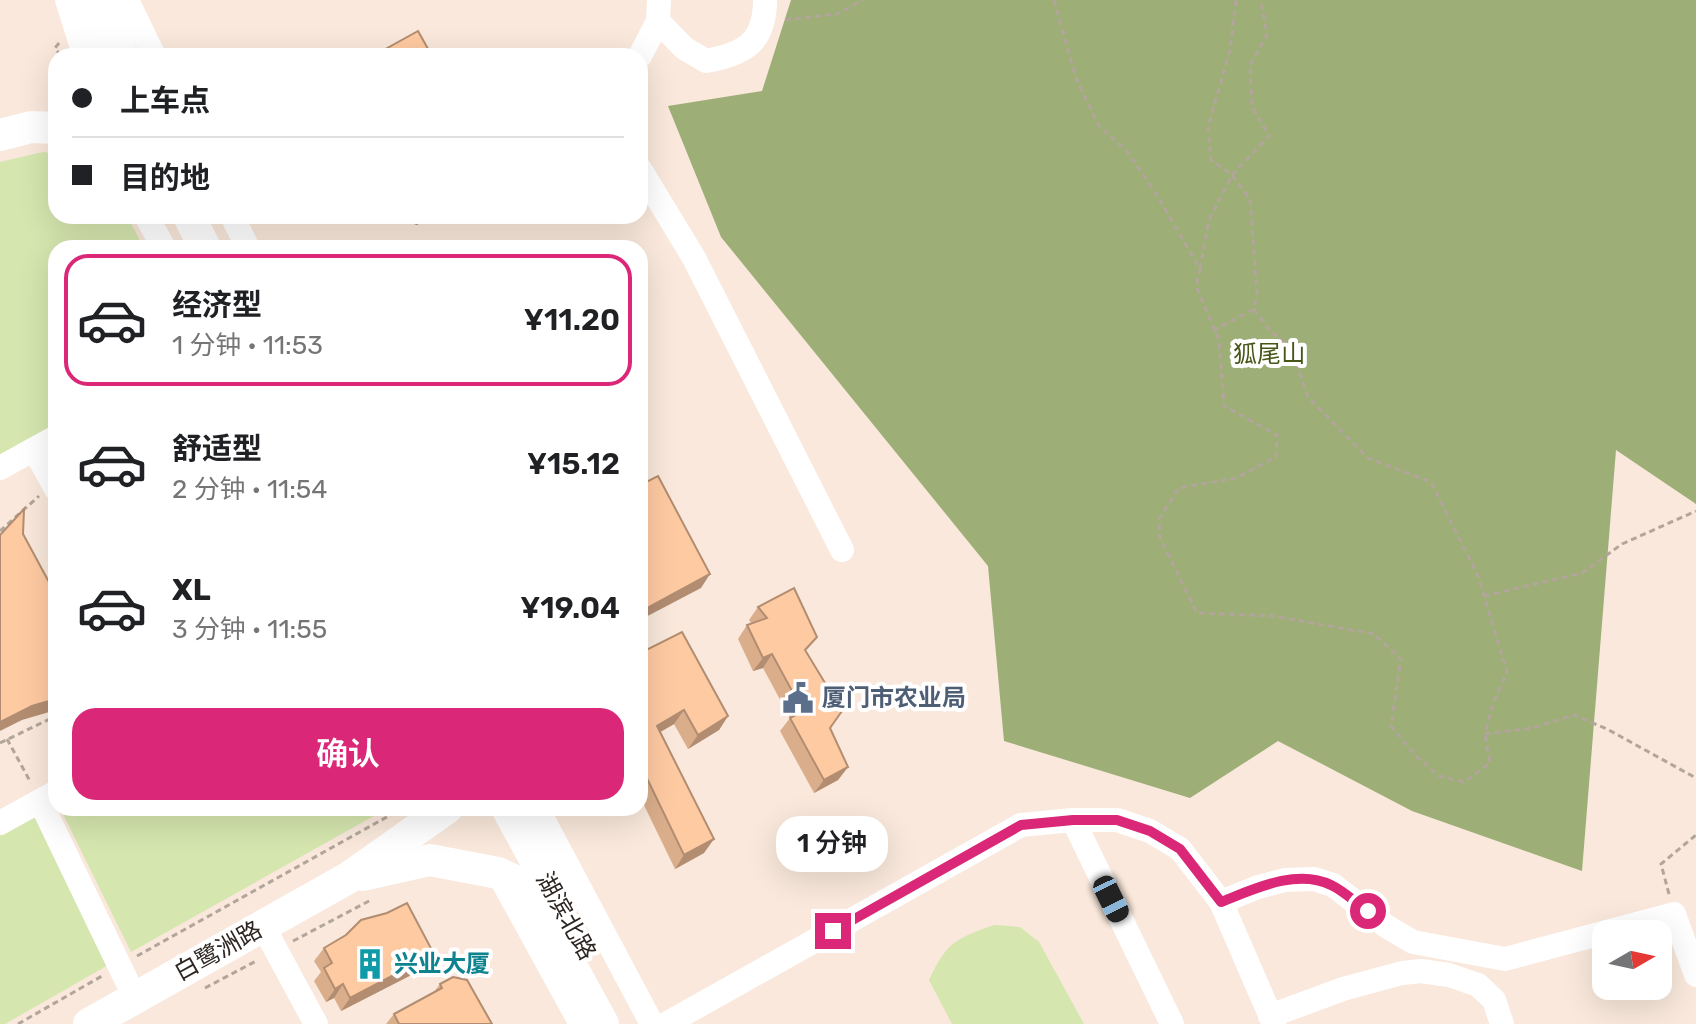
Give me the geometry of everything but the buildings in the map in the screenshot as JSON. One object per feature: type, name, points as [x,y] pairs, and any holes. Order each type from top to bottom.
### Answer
[{"type":"main road","points":[[85,48],[87,4]]},
{"type":"main road","points":[[87,4],[117,48]]},
{"type":"main road","points":[[0,135],[44,127]]},
{"type":"main road","name":"白鹭洲路","points":[[359,889],[438,816]]},
{"type":"main road","name":"湖滨北路","points":[[511,816],[625,1024]]},
{"type":"main road","name":"白鹭洲路","points":[[89,1024],[135,998],[270,938],[359,889],[430,860],[498,873],[528,887]]},
{"type":"main road","name":"湖滨北路","points":[[528,887],[603,1024]]},
{"type":"street","points":[[127,0],[150,48]]},
{"type":"street","points":[[659,11],[684,48],[706,61],[733,56],[752,42],[765,11]]},
{"type":"street","points":[[643,48],[659,11]]},
{"type":"street","points":[[648,182],[694,258],[842,550]]},
{"type":"street","points":[[0,468],[48,441]]},
{"type":"street","points":[[34,449],[48,475]]},
{"type":"street","points":[[0,823],[48,796]]},
{"type":"street","points":[[56,816],[135,998]]},
{"type":"street","points":[[541,816],[652,1024]]},
{"type":"street","points":[[1073,820],[1172,1024]]},
{"type":"street","points":[[677,1022],[1021,825],[1117,820],[1150,831],[1180,849],[1221,902],[1272,1020],[1343,989],[1421,971],[1449,975],[1478,985],[1494,1000],[1502,1024]]},
{"type":"street","points":[[498,873],[581,1024]]},
{"type":"street","points":[[1221,902],[1272,883],[1314,879],[1333,885],[1386,926],[1413,942],[1505,959],[1674,914],[1696,975]]},
{"type":"street","points":[[270,938],[316,1024]]},
{"type":"path","points":[[765,11],[837,14],[863,0]]},
{"type":"path","points":[[1054,0],[1076,78],[1099,126],[1126,150],[1155,192],[1200,269]]},
{"type":"path","points":[[1236,0],[1230,50],[1208,127],[1211,160],[1232,175],[1250,199],[1257,293],[1254,309],[1269,329],[1291,348],[1308,397],[1368,458],[1431,482],[1460,535],[1484,596],[1507,672],[1492,706],[1485,734],[1490,763],[1464,782],[1439,776],[1416,756],[1391,726],[1401,659],[1374,634],[1273,616],[1197,613],[1160,538],[1159,519],[1179,488],[1236,478],[1276,457],[1277,435],[1224,406],[1219,340],[1196,286],[1209,220],[1232,175],[1269,136],[1252,107],[1250,65],[1267,35],[1261,0]]},
{"type":"path","points":[[1213,331],[1254,309]]},
{"type":"path","points":[[0,531],[48,491]]},
{"type":"path","points":[[1484,596],[1582,573],[1622,544],[1696,511]]},
{"type":"path","points":[[1485,734],[1532,728],[1574,715],[1607,729],[1696,778]]},
{"type":"path","points":[[0,743],[48,720]]},
{"type":"path","points":[[7,739],[48,796]]},
{"type":"path","points":[[18,1024],[389,816]]},
{"type":"path","points":[[1674,914],[1661,864],[1696,835]]},
{"type":"path","points":[[193,994],[270,938],[359,889]]},
{"type":"green space","name":"狐尾山","points":[[791,0],[1696,0],[1696,504],[1616,450],[1582,871],[1412,811],[1278,741],[1190,798],[1004,741],[988,566],[721,237],[668,106],[762,91]]},
{"type":"green space","points":[[48,153],[48,224],[131,224],[140,240],[48,240],[48,434],[0,461],[0,162]]},
{"type":"green space","points":[[36,812],[110,964],[0,1024],[0,832]]},
{"type":"green space","points":[[64,816],[374,816],[131,952]]},
{"type":"green space","points":[[994,925],[1020,927],[1039,942],[1084,1024],[952,1024],[929,980],[941,957],[954,944]]},
{"type":"place","name":"厦门市农业局","points":[[798,698]]},
{"type":"place","name":"兴业大厦","points":[[370,964]]},
{"type":"route","points":[[833,931],[1021,825],[1073,820],[1117,820],[1150,831],[1180,849],[1221,902],[1285,880],[1314,879],[1333,885],[1368,911]]}]
